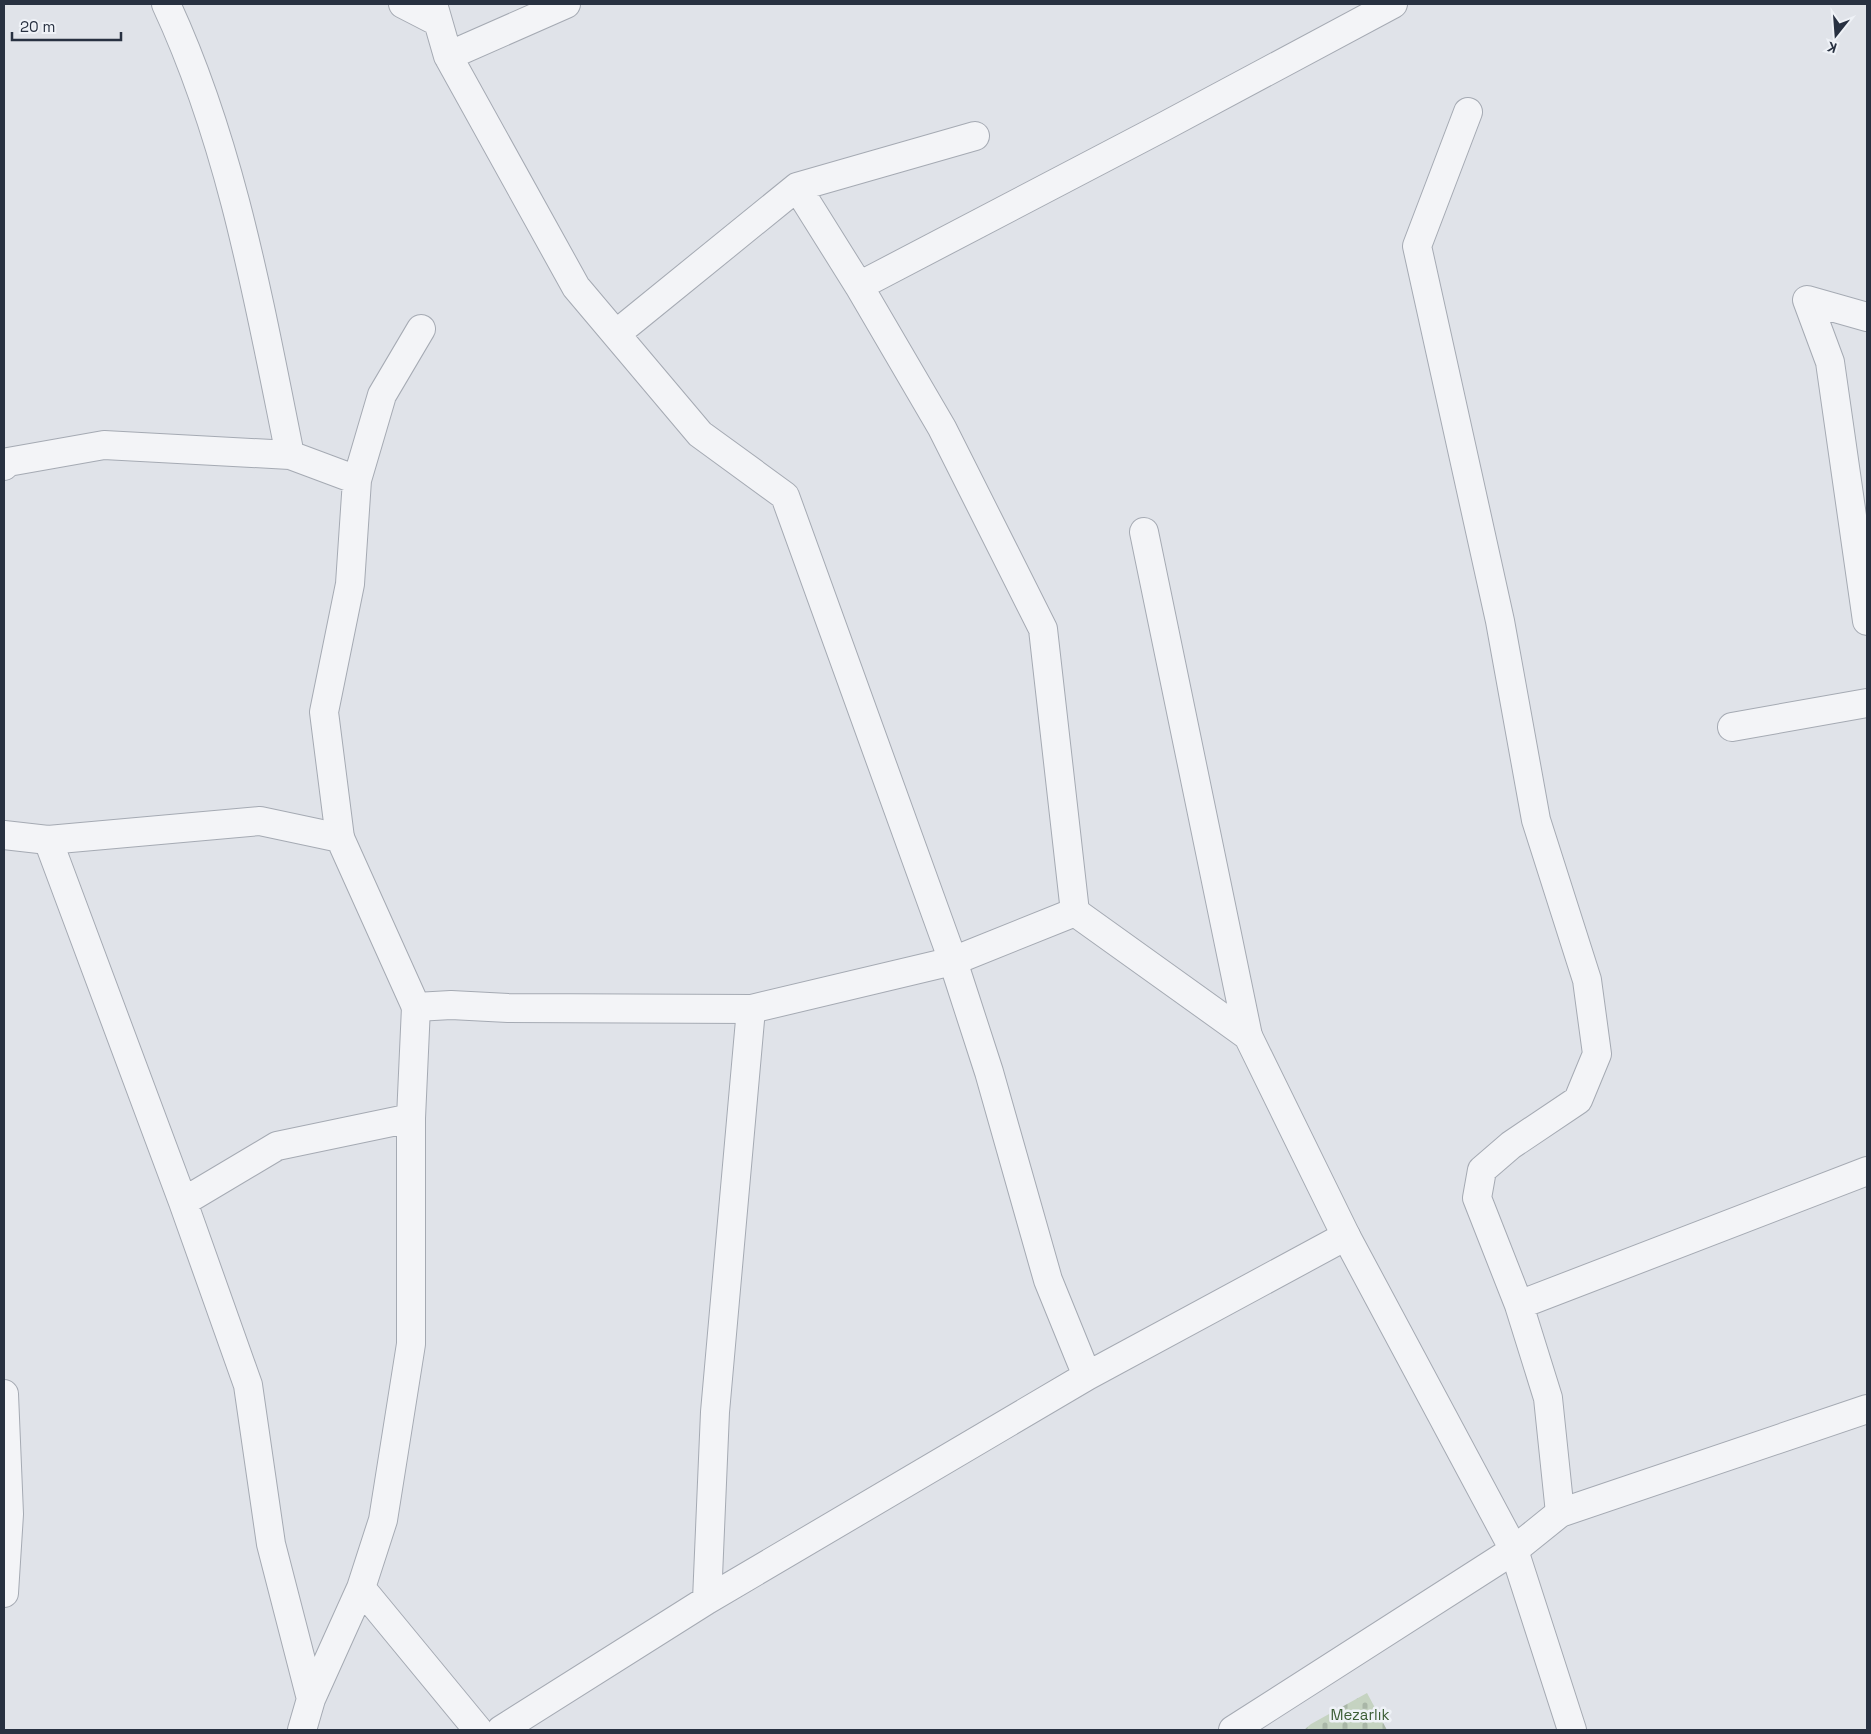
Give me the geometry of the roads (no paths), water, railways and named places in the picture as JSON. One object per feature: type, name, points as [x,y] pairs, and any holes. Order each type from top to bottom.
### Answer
[{"type":"street","points":[[166,4],[189,53],[245,233],[290,455]]},
{"type":"street","points":[[404,4],[436,13],[448,56],[576,288],[700,434],[785,496],[953,961],[989,1072],[1048,1280],[1087,1376]]},
{"type":"street","points":[[448,56],[566,4]]},
{"type":"street","points":[[859,286],[1163,128],[1393,4]]},
{"type":"street","points":[[1468,112],[1418,246],[1500,621],[1536,820],[1587,980],[1597,1054],[1578,1100],[1511,1145],[1482,1170],[1477,1198],[1519,1305],[1548,1398],[1560,1513]]},
{"type":"street","points":[[616,334],[797,187],[975,136]]},
{"type":"street","points":[[797,187],[859,286],[942,428],[1043,629],[1075,912],[1248,1036]]},
{"type":"street","points":[[1867,317],[1807,300],[1830,362],[1867,621]]},
{"type":"street","points":[[302,1730],[311,1699],[361,1588],[383,1520],[410,1344],[411,1118],[416,1007],[340,838],[324,712],[350,584],[357,480],[382,395],[421,329]]},
{"type":"street","points":[[4,466],[8,462],[104,445],[290,455],[357,480]]},
{"type":"street","points":[[1144,532],[1248,1036],[1346,1236],[1514,1550],[1572,1730]]},
{"type":"street","points":[[1732,727],[1867,703]]},
{"type":"street","points":[[4,835],[48,840],[260,821],[340,838]]},
{"type":"street","points":[[48,840],[183,1202],[248,1385],[271,1544],[311,1699]]},
{"type":"street","points":[[416,1007],[451,1005],[508,1008],[751,1009],[953,961],[1075,912]]},
{"type":"street","points":[[707,1600],[715,1412],[751,1009]]},
{"type":"street","points":[[183,1202],[276,1146],[411,1118]]},
{"type":"street","points":[[1519,1305],[1867,1171]]},
{"type":"street","points":[[501,1730],[707,1600],[1087,1376],[1346,1236]]},
{"type":"street","points":[[4,1394],[9,1514],[4,1593]]},
{"type":"street","points":[[1233,1730],[1514,1550],[1560,1513],[1867,1409]]},
{"type":"street","points":[[361,1588],[478,1730]]},
{"type":"park label","name":"Mezarlık","points":[[1360,1715]]}]
